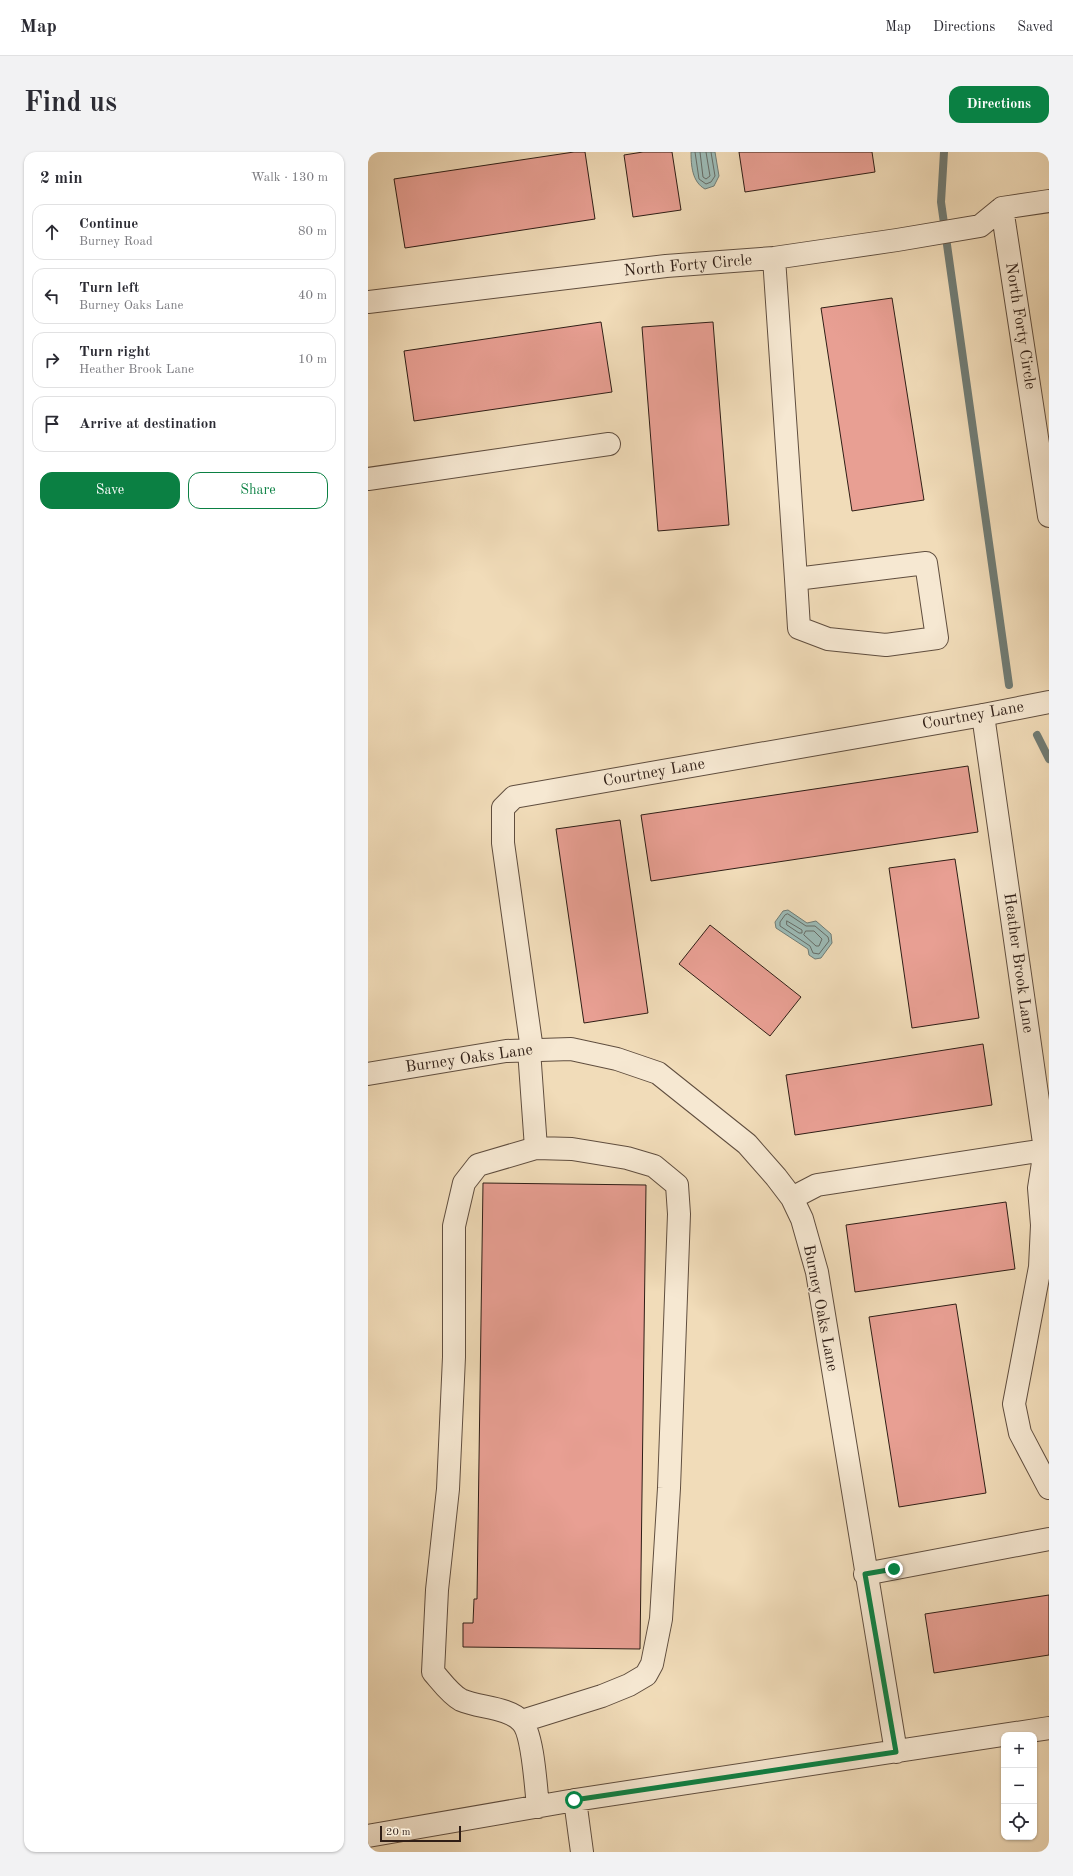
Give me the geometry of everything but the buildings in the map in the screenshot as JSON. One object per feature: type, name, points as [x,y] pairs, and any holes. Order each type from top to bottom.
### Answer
[{"type":"street","points":[[1002,208],[1049,201]]},
{"type":"street","name":"North Forty Circle","points":[[368,302],[666,266],[774,258],[897,240],[980,226],[1002,208]]},
{"type":"street","name":"North Forty Circle","points":[[1002,208],[1049,516]]},
{"type":"street","points":[[774,258],[799,628],[828,639],[886,645],[937,638],[926,563],[796,579]]},
{"type":"street","points":[[368,479],[609,444]]},
{"type":"street","name":"Courtney Lane","points":[[536,1148],[531,1050],[503,843],[503,808],[514,797],[983,715],[1049,702]]},
{"type":"street","name":"Heather Brook Lane","points":[[983,715],[1045,1150],[1039,1188],[1042,1225],[1040,1267],[1014,1404],[1020,1433],[1049,1488]]},
{"type":"street","name":"Burney Oaks Lane","points":[[368,1074],[506,1051],[571,1049],[617,1059],[658,1073],[747,1144],[792,1198],[802,1219],[816,1272],[865,1574],[896,1752]]},
{"type":"street","points":[[522,1721],[602,1696],[630,1685],[646,1675],[652,1664],[662,1612],[669,1488],[679,1214],[677,1185],[654,1166],[627,1158],[572,1149],[536,1148],[478,1165],[464,1183],[454,1226],[454,1357],[448,1481],[437,1590],[433,1672],[449,1690],[460,1699],[480,1707],[507,1712],[522,1721],[530,1739],[538,1807]]},
{"type":"street","points":[[792,1198],[817,1185],[1045,1150]]},
{"type":"street","points":[[865,1574],[1049,1539]]},
{"type":"street","points":[[368,1836],[574,1800],[1049,1728]]},
{"type":"street","points":[[574,1800],[582,1852]]},
{"type":"water","points":[[691,152],[715,152],[719,176],[714,186],[705,189],[697,182],[692,168]]},
{"type":"water","points":[[788,910],[807,923],[816,921],[831,934],[832,943],[821,958],[815,959],[809,955],[808,949],[776,928],[775,922],[783,911]]},
{"type":"waterway","points":[[944,152],[941,202],[1009,685]]},
{"type":"waterway","points":[[1037,735],[1049,759]]},
{"type":"route","points":[[574,1800],[896,1752],[865,1574],[894,1569]]}]
